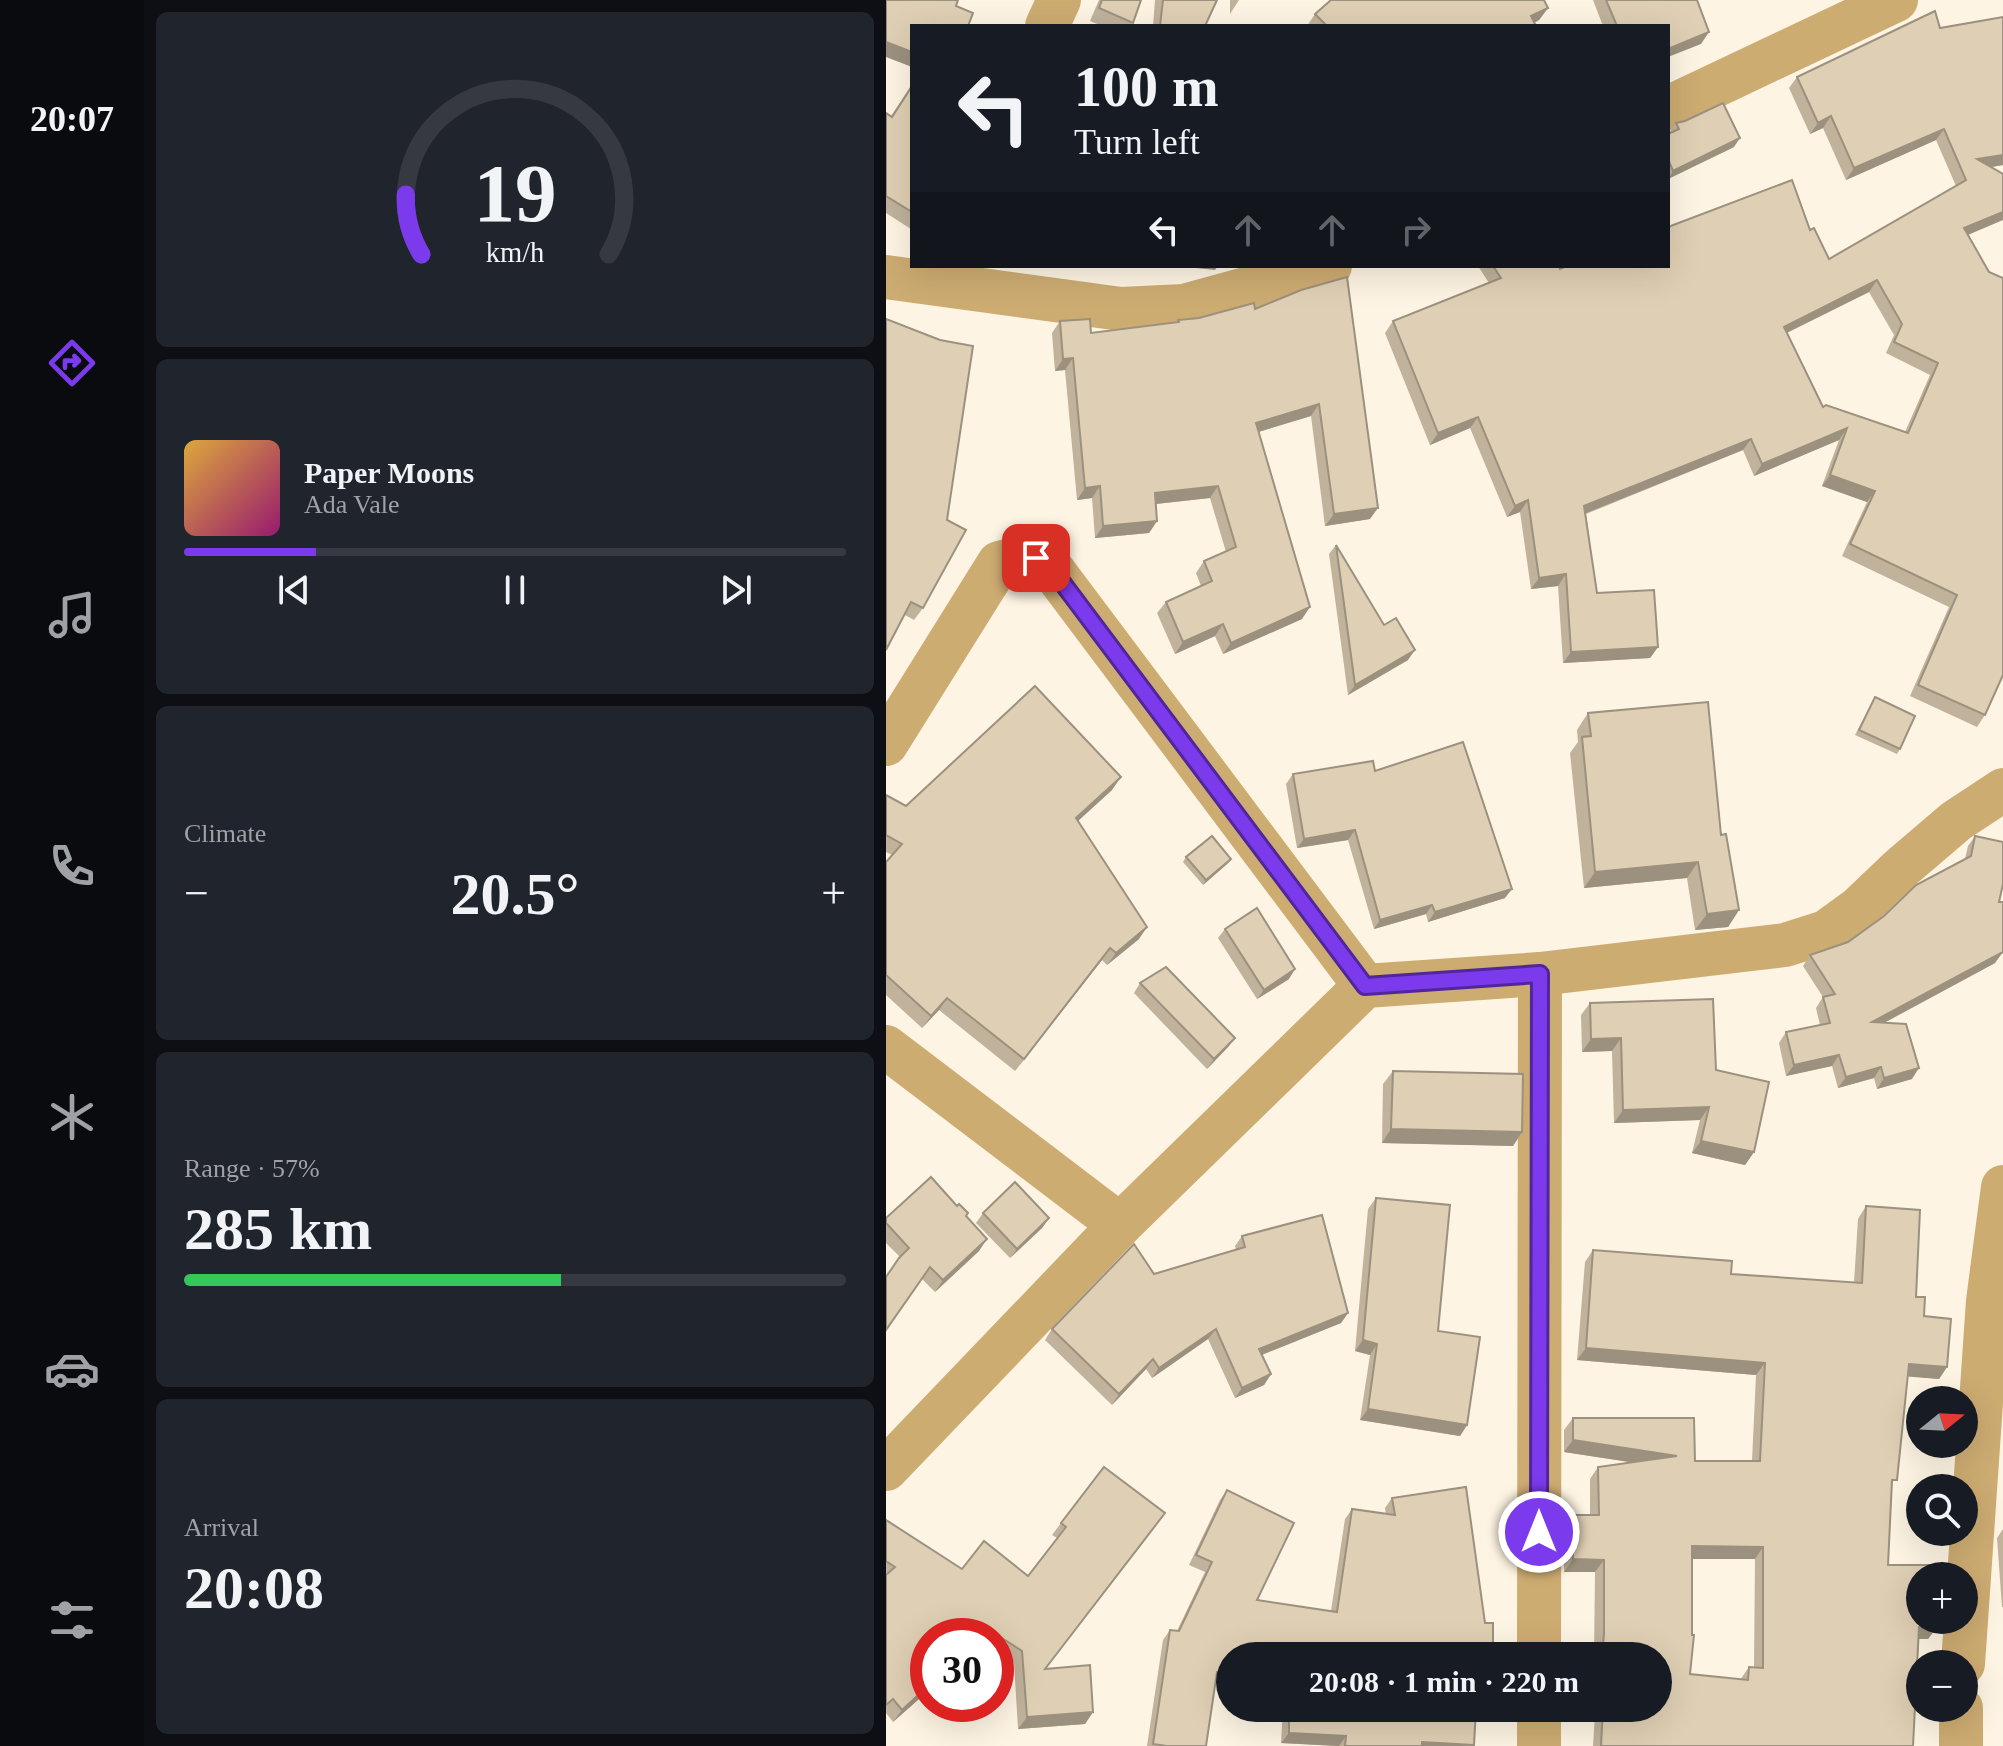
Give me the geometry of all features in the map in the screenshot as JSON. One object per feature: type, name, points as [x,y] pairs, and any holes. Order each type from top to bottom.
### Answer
[{"type":"street","points":[[1048,24],[1059,0]]},
{"type":"street","points":[[1670,107],[1896,0]]},
{"type":"street","points":[[917,275],[1121,309],[1184,306],[1323,268]]},
{"type":"street","points":[[886,744],[999,563],[1017,558],[1036,558],[1049,565],[1365,986]]},
{"type":"street","points":[[886,1469],[1120,1225],[1365,986],[1540,974],[1785,945],[1826,932],[1859,908],[1956,821],[2003,790]]},
{"type":"street","points":[[1539,1642],[1540,974]]},
{"type":"street","points":[[886,1047],[1120,1225]]},
{"type":"street","points":[[1964,1650],[1988,1301],[2003,1187]]},
{"type":"street","points":[[1539,1722],[1539,1746]]},
{"type":"street","points":[[1961,1722],[1961,1746]]},
{"type":"building","points":[[886,0],[958,0],[956,6],[973,13],[969,24],[910,24],[910,51],[886,42]]},
{"type":"building","points":[[1102,0],[1141,0],[1133,23],[1099,8]]},
{"type":"building","points":[[1163,0],[1217,0],[1206,24],[1160,24]]},
{"type":"building","points":[[1331,0],[1544,0],[1548,8],[1531,16],[1535,24],[1325,24],[1315,14]]},
{"type":"building","points":[[1606,0],[1697,0],[1709,32],[1670,48],[1670,24],[1616,24]]},
{"type":"building","points":[[1935,11],[1940,28],[2003,17],[2003,155],[1977,159],[2003,174],[2003,212],[1964,228],[1989,272],[2003,278],[2003,675],[1985,715],[1918,685],[1957,595],[1850,544],[1875,491],[1830,475],[1847,428],[1762,464],[1751,439],[1584,506],[1597,593],[1654,590],[1658,647],[1571,652],[1566,574],[1539,578],[1528,500],[1515,506],[1478,417],[1438,433],[1393,321],[1501,278],[1494,268],[1670,268],[1670,226],[1792,180],[1810,230],[1814,228],[1829,259],[1966,180],[1944,129],[1854,168],[1831,116],[1818,123],[1797,77]],"holes":[[[1877,280],[1902,324],[1894,342],[1938,363],[1908,433],[1826,405],[1823,407],[1784,327]]]},
{"type":"building","points":[[910,89],[910,211],[886,196],[886,113],[892,117]]},
{"type":"building","points":[[1723,103],[1740,138],[1673,171],[1670,164],[1670,133],[1679,129],[1676,123]]},
{"type":"building","points":[[1347,277],[1378,508],[1334,514],[1319,404],[1256,423],[1310,607],[1231,643],[1223,624],[1183,642],[1166,602],[1212,581],[1204,561],[1236,547],[1218,486],[1155,493],[1157,521],[1103,526],[1100,486],[1085,488],[1073,358],[1063,359],[1060,321],[1090,319],[1091,333],[1179,322],[1254,303],[1255,309],[1301,290]]},
{"type":"building","points":[[886,319],[940,340],[973,346],[947,520],[966,530],[923,608],[911,602],[886,650]]},
{"type":"building","points":[[1336,545],[1384,625],[1396,618],[1415,650],[1355,685]]},
{"type":"building","points":[[1035,686],[1121,777],[1076,818],[1147,927],[1116,953],[1110,948],[1024,1059],[947,998],[931,1016],[886,975],[886,862],[902,844],[886,835],[886,795],[906,806]]},
{"type":"building","points":[[1875,697],[1915,716],[1900,749],[1859,730]]},
{"type":"building","points":[[1708,702],[1721,835],[1726,834],[1739,910],[1707,914],[1698,862],[1595,872],[1582,737],[1591,736],[1588,713]]},
{"type":"building","points":[[1463,742],[1512,889],[1435,912],[1432,905],[1380,920],[1355,830],[1304,839],[1293,774],[1373,761],[1375,771]]},
{"type":"building","points":[[1212,836],[1231,859],[1206,880],[1186,857]]},
{"type":"building","points":[[1975,836],[2003,842],[2003,884],[1999,902],[2003,902],[2003,952],[1872,1022],[1906,1024],[1919,1068],[1884,1078],[1881,1067],[1846,1077],[1839,1055],[1794,1065],[1786,1032],[1830,1023],[1823,997],[1835,994],[1810,955],[1848,942],[1884,916],[1916,885],[1971,856]]},
{"type":"building","points":[[1257,908],[1295,969],[1264,990],[1225,929]]},
{"type":"building","points":[[1166,967],[1235,1038],[1214,1059],[1140,983]]},
{"type":"building","points":[[1713,999],[1716,1070],[1769,1082],[1754,1152],[1701,1141],[1709,1107],[1623,1110],[1621,1038],[1591,1039],[1590,1003]]},
{"type":"building","points":[[1393,1071],[1523,1074],[1522,1132],[1391,1129]]},
{"type":"building","points":[[931,1177],[957,1206],[959,1204],[968,1213],[966,1216],[987,1239],[943,1280],[930,1267],[886,1330],[886,1277],[909,1248],[886,1223],[886,1218]]},
{"type":"building","points":[[1015,1182],[1049,1218],[1017,1249],[983,1213]]},
{"type":"building","points":[[1376,1198],[1450,1205],[1438,1331],[1480,1337],[1467,1425],[1368,1409],[1377,1344],[1363,1340]]},
{"type":"building","points":[[1866,1206],[1920,1210],[1916,1297],[1925,1297],[1924,1316],[1951,1319],[1947,1367],[1909,1364],[1897,1480],[1892,1480],[1888,1565],[1906,1565],[1906,1634],[1919,1634],[1918,1650],[1906,1650],[1906,1722],[1914,1722],[1913,1746],[1601,1746],[1602,1722],[1672,1722],[1672,1642],[1603,1642],[1604,1560],[1573,1559],[1573,1515],[1599,1515],[1598,1467],[1677,1456],[1573,1440],[1573,1418],[1694,1418],[1695,1461],[1760,1461],[1765,1363],[1586,1348],[1593,1250],[1732,1261],[1731,1274],[1862,1283]],"holes":[[[1692,1546],[1763,1547],[1763,1668],[1749,1667],[1748,1680],[1690,1674],[1694,1635]]]},
{"type":"building","points":[[1322,1215],[1348,1313],[1259,1349],[1271,1374],[1242,1388],[1216,1329],[1159,1368],[1153,1359],[1119,1394],[1052,1329],[1134,1244],[1154,1274],[1245,1247],[1242,1236]]},
{"type":"building","points":[[1104,1467],[1165,1513],[1045,1669],[1090,1665],[1093,1712],[1027,1717],[1022,1651],[1014,1646],[1014,1618],[910,1618],[910,1703],[902,1710],[893,1699],[886,1705],[886,1575],[895,1567],[886,1561],[886,1520],[962,1569],[984,1541],[1028,1576],[1066,1527],[1061,1523]]},
{"type":"building","points":[[1466,1487],[1485,1623],[1493,1623],[1493,1642],[1216,1642],[1216,1679],[1206,1746],[1153,1744],[1170,1630],[1179,1631],[1212,1562],[1196,1555],[1227,1490],[1294,1523],[1257,1600],[1337,1612],[1352,1509],[1395,1515],[1392,1498]]},
{"type":"building","points":[[1289,1722],[1475,1722],[1474,1745],[1422,1742],[1422,1746],[1345,1746],[1346,1736],[1289,1733]]},
{"type":"route","points":[[1036,558],[1049,565],[1365,986],[1540,974],[1539,1532]]}]
